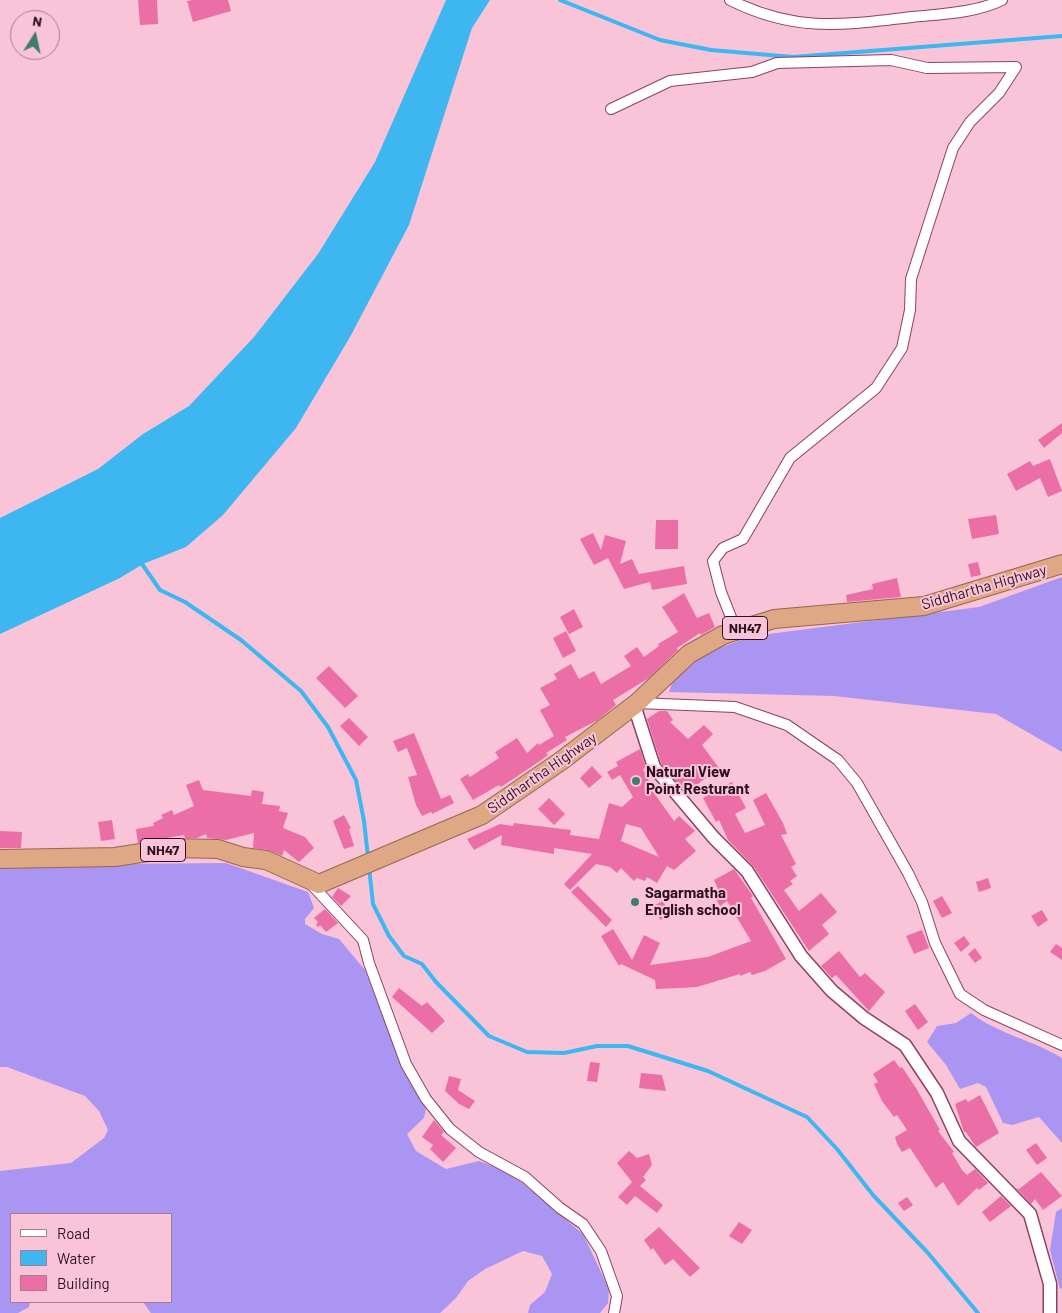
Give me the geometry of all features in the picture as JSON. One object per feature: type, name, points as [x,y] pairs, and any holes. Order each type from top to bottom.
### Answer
[{"type":"highway","name":"Siddhartha Highway","points":[[313,882],[482,815],[561,761],[635,704],[689,654],[723,634],[774,619],[924,606],[1062,564]]},
{"type":"highway","name":"NH47","points":[[0,859],[115,857],[173,848],[209,848],[243,857],[266,860],[313,882]]},
{"type":"street","points":[[730,0],[746,8],[802,24],[838,26],[950,14],[1002,0]]},
{"type":"street","points":[[611,109],[670,81],[752,72],[777,63],[892,60],[927,68],[1016,67],[999,93],[970,122],[952,148],[911,279],[910,310],[902,348],[876,388],[790,458],[743,539],[723,548],[713,561],[721,592],[736,630]]},
{"type":"street","points":[[1050,1313],[1050,1284],[1030,1214],[959,1141],[937,1093],[905,1046],[864,1018],[832,991],[801,956],[747,871],[714,838],[654,767],[635,704],[734,707],[787,725],[838,760],[857,782],[908,872],[922,902],[935,943],[960,994],[984,1010],[1062,1045]]},
{"type":"street","points":[[313,882],[363,940],[369,963],[406,1064],[426,1099],[450,1129],[479,1152],[525,1177],[560,1208],[583,1224],[601,1251],[617,1296],[614,1313]]},
{"type":"shaded area","points":[[1062,577],[1062,752],[996,714],[834,696],[669,692],[675,674],[707,652],[753,636],[979,607]]},
{"type":"shaded area","points":[[226,863],[308,892],[314,908],[305,919],[305,924],[322,934],[339,939],[365,970],[402,1067],[426,1109],[424,1118],[407,1134],[416,1151],[446,1169],[479,1161],[509,1172],[583,1234],[609,1289],[608,1303],[600,1313],[528,1313],[530,1305],[545,1292],[552,1274],[542,1256],[523,1251],[485,1269],[468,1281],[456,1298],[440,1313],[151,1313],[144,1303],[172,1303],[172,1213],[10,1213],[10,1303],[30,1303],[29,1307],[18,1313],[0,1313],[0,1171],[71,1163],[104,1138],[108,1130],[99,1111],[85,1096],[7,1067],[0,1067],[0,865]]},
{"type":"shaded area","points":[[971,1013],[1004,1032],[1039,1046],[1062,1058],[1062,1143],[1039,1117],[1012,1125],[1003,1123],[986,1087],[978,1083],[960,1089],[946,1065],[927,1042],[937,1026],[956,1023]]},
{"type":"shaded area","points":[[1062,1208],[1062,1288],[1060,1289],[1050,1250],[1056,1212]]},
{"type":"water","points":[[446,0],[490,0],[472,28],[409,225],[350,337],[296,428],[223,515],[186,547],[143,564],[120,578],[0,634],[0,518],[98,469],[143,434],[189,406],[254,337],[318,254],[375,162]]},
{"type":"building","points":[[138,0],[157,0],[158,24],[140,25]]},
{"type":"building","points":[[228,0],[231,11],[193,22],[187,1]]},
{"type":"building","points":[[1062,423],[1062,433],[1044,448],[1038,440]]},
{"type":"building","points":[[1050,459],[1062,491],[1048,497],[1040,478],[1016,491],[1007,474],[1030,461],[1033,466]]},
{"type":"building","points":[[996,515],[999,534],[972,539],[968,519]]},
{"type":"building","points":[[656,520],[678,520],[678,549],[655,549]]},
{"type":"building","points":[[593,533],[601,550],[605,535],[626,541],[620,564],[632,559],[639,574],[684,566],[687,584],[652,590],[650,582],[624,589],[608,558],[594,565],[580,539]]},
{"type":"building","points":[[978,562],[981,575],[971,577],[968,564]]},
{"type":"building","points":[[897,578],[901,597],[847,602],[846,595],[873,589],[872,584]]},
{"type":"building","points":[[684,593],[697,618],[709,613],[715,627],[701,635],[700,633],[677,648],[678,650],[649,678],[613,700],[616,705],[598,720],[565,737],[567,740],[546,753],[548,755],[501,787],[499,785],[473,800],[460,779],[468,774],[470,777],[499,758],[495,752],[517,738],[527,753],[538,743],[539,745],[554,736],[540,710],[550,705],[540,688],[557,679],[554,674],[571,664],[579,679],[594,671],[601,684],[631,666],[624,656],[637,647],[644,657],[659,646],[658,644],[678,632],[662,607]]},
{"type":"building","points":[[574,609],[583,627],[569,634],[560,617]]},
{"type":"building","points":[[566,631],[576,651],[563,658],[553,638]]},
{"type":"building","points":[[329,666],[358,696],[345,708],[316,678]]},
{"type":"building","points":[[659,711],[667,711],[673,720],[670,722],[688,739],[704,725],[713,734],[702,745],[719,768],[686,793],[661,763],[647,719]]},
{"type":"building","points":[[349,718],[368,737],[359,746],[340,726]]},
{"type":"building","points":[[414,733],[441,799],[450,795],[454,803],[432,814],[431,812],[422,816],[416,805],[408,777],[417,775],[407,748],[398,752],[393,741]]},
{"type":"building","points":[[640,749],[646,768],[643,769],[651,785],[649,786],[674,821],[679,816],[695,831],[685,839],[696,851],[674,870],[667,866],[657,883],[647,877],[645,881],[637,878],[634,881],[621,868],[617,873],[610,867],[596,864],[570,890],[564,884],[592,854],[554,848],[554,854],[501,845],[502,835],[474,850],[467,839],[500,824],[513,826],[514,823],[571,830],[570,835],[599,839],[609,803],[622,807],[633,797],[620,775],[612,780],[607,772],[618,766],[616,762]],"holes":[[[626,824],[641,828],[659,857],[621,841]]]},
{"type":"building","points":[[592,766],[602,777],[589,788],[580,778]]},
{"type":"building","points":[[199,780],[203,790],[251,796],[252,790],[264,792],[262,804],[280,806],[279,811],[288,813],[283,828],[305,837],[314,848],[299,862],[284,850],[282,856],[268,850],[253,848],[254,833],[226,840],[207,838],[206,834],[197,838],[185,838],[184,835],[138,843],[136,829],[154,826],[153,823],[163,818],[161,815],[172,810],[174,815],[194,806],[186,785]]},
{"type":"building","points":[[732,782],[746,808],[735,814],[745,833],[765,825],[753,800],[766,793],[783,823],[787,834],[781,835],[796,864],[791,867],[797,876],[790,881],[793,884],[784,890],[799,911],[821,893],[837,912],[822,925],[829,934],[809,951],[754,867],[728,840],[719,820],[716,822],[703,798]]},
{"type":"building","points":[[549,798],[565,814],[554,825],[538,809]]},
{"type":"building","points":[[344,815],[351,828],[349,829],[354,846],[344,849],[333,821]]},
{"type":"building","points":[[112,820],[115,839],[101,841],[98,822]]},
{"type":"building","points":[[0,831],[22,832],[21,848],[0,848]]},
{"type":"building","points":[[734,869],[753,896],[751,898],[786,959],[765,971],[752,975],[750,972],[697,987],[681,988],[656,989],[655,980],[621,964],[619,966],[601,936],[613,929],[632,960],[644,935],[660,943],[650,965],[708,957],[751,941],[727,901],[720,906],[712,892],[718,889],[714,880]]},
{"type":"building","points":[[988,878],[991,888],[979,892],[976,882]]},
{"type":"building","points":[[578,886],[612,920],[606,927],[571,892]]},
{"type":"building","points":[[338,888],[351,896],[341,906],[332,897]]},
{"type":"building","points":[[942,896],[952,913],[942,918],[933,901]]},
{"type":"building","points":[[663,901],[670,915],[660,920],[655,905]]},
{"type":"building","points":[[325,909],[338,923],[326,932],[320,925],[318,927],[316,925],[318,922],[314,918]]},
{"type":"building","points":[[1042,910],[1048,920],[1038,927],[1031,916]]},
{"type":"building","points":[[922,930],[929,948],[914,954],[906,936]]},
{"type":"building","points":[[964,936],[970,944],[961,952],[954,943]]},
{"type":"building","points":[[1056,944],[1062,948],[1062,960],[1050,952]]},
{"type":"building","points":[[975,948],[982,958],[975,963],[968,954]]},
{"type":"building","points":[[839,951],[860,977],[865,973],[885,992],[869,1011],[836,975],[832,978],[821,966]]},
{"type":"building","points":[[399,988],[422,1006],[427,1002],[445,1021],[432,1033],[392,997]]},
{"type":"building","points":[[915,1004],[928,1022],[918,1030],[905,1011]]},
{"type":"building","points":[[894,1060],[900,1068],[902,1067],[916,1088],[940,1130],[938,1131],[954,1152],[952,1153],[962,1170],[967,1175],[975,1169],[988,1183],[979,1190],[977,1188],[958,1206],[943,1182],[936,1188],[910,1148],[902,1152],[897,1144],[895,1137],[907,1130],[897,1115],[894,1117],[882,1101],[874,1084],[878,1082],[873,1074]]},
{"type":"building","points":[[590,1062],[600,1063],[597,1082],[587,1081]]},
{"type":"building","points":[[641,1073],[662,1075],[666,1091],[639,1088]]},
{"type":"building","points":[[449,1076],[461,1079],[458,1090],[475,1101],[469,1109],[459,1104],[445,1091]]},
{"type":"building","points":[[980,1095],[999,1133],[976,1147],[966,1132],[964,1132],[955,1104],[966,1099],[968,1102]]},
{"type":"building","points":[[434,1120],[444,1132],[441,1135],[456,1148],[443,1162],[430,1149],[433,1145],[422,1137]]},
{"type":"building","points":[[1036,1143],[1047,1158],[1037,1165],[1026,1150]]},
{"type":"building","points":[[629,1151],[637,1158],[649,1154],[652,1165],[643,1177],[646,1180],[640,1186],[663,1205],[657,1213],[635,1196],[627,1205],[618,1197],[632,1182],[617,1163]]},
{"type":"building","points":[[1041,1172],[1062,1196],[1043,1210],[1035,1199],[1031,1204],[1016,1188],[1019,1189]]},
{"type":"building","points":[[1001,1196],[1011,1206],[990,1222],[982,1212]]},
{"type":"building","points":[[907,1197],[913,1205],[904,1211],[898,1203]]},
{"type":"building","points":[[739,1222],[752,1230],[742,1244],[729,1236]]},
{"type":"building","points":[[659,1227],[700,1268],[690,1277],[673,1259],[665,1265],[653,1248],[651,1250],[644,1240]]},
{"type":"waterway","points":[[560,0],[660,40],[711,50],[793,57],[1062,36]]},
{"type":"waterway","points":[[140,561],[160,590],[185,602],[241,640],[301,691],[328,727],[356,780],[364,821],[368,857]]},
{"type":"waterway","points":[[369,867],[373,904],[389,936],[404,956],[422,964],[436,982],[489,1036],[527,1052],[564,1053],[597,1046],[628,1046],[708,1071],[807,1117],[837,1149],[873,1195],[928,1253],[978,1313]]},
{"type":"place","name":"Natural View Point Resturant","points":[[636,781]]},
{"type":"place","name":"Sagarmatha English school","points":[[635,902]]}]
